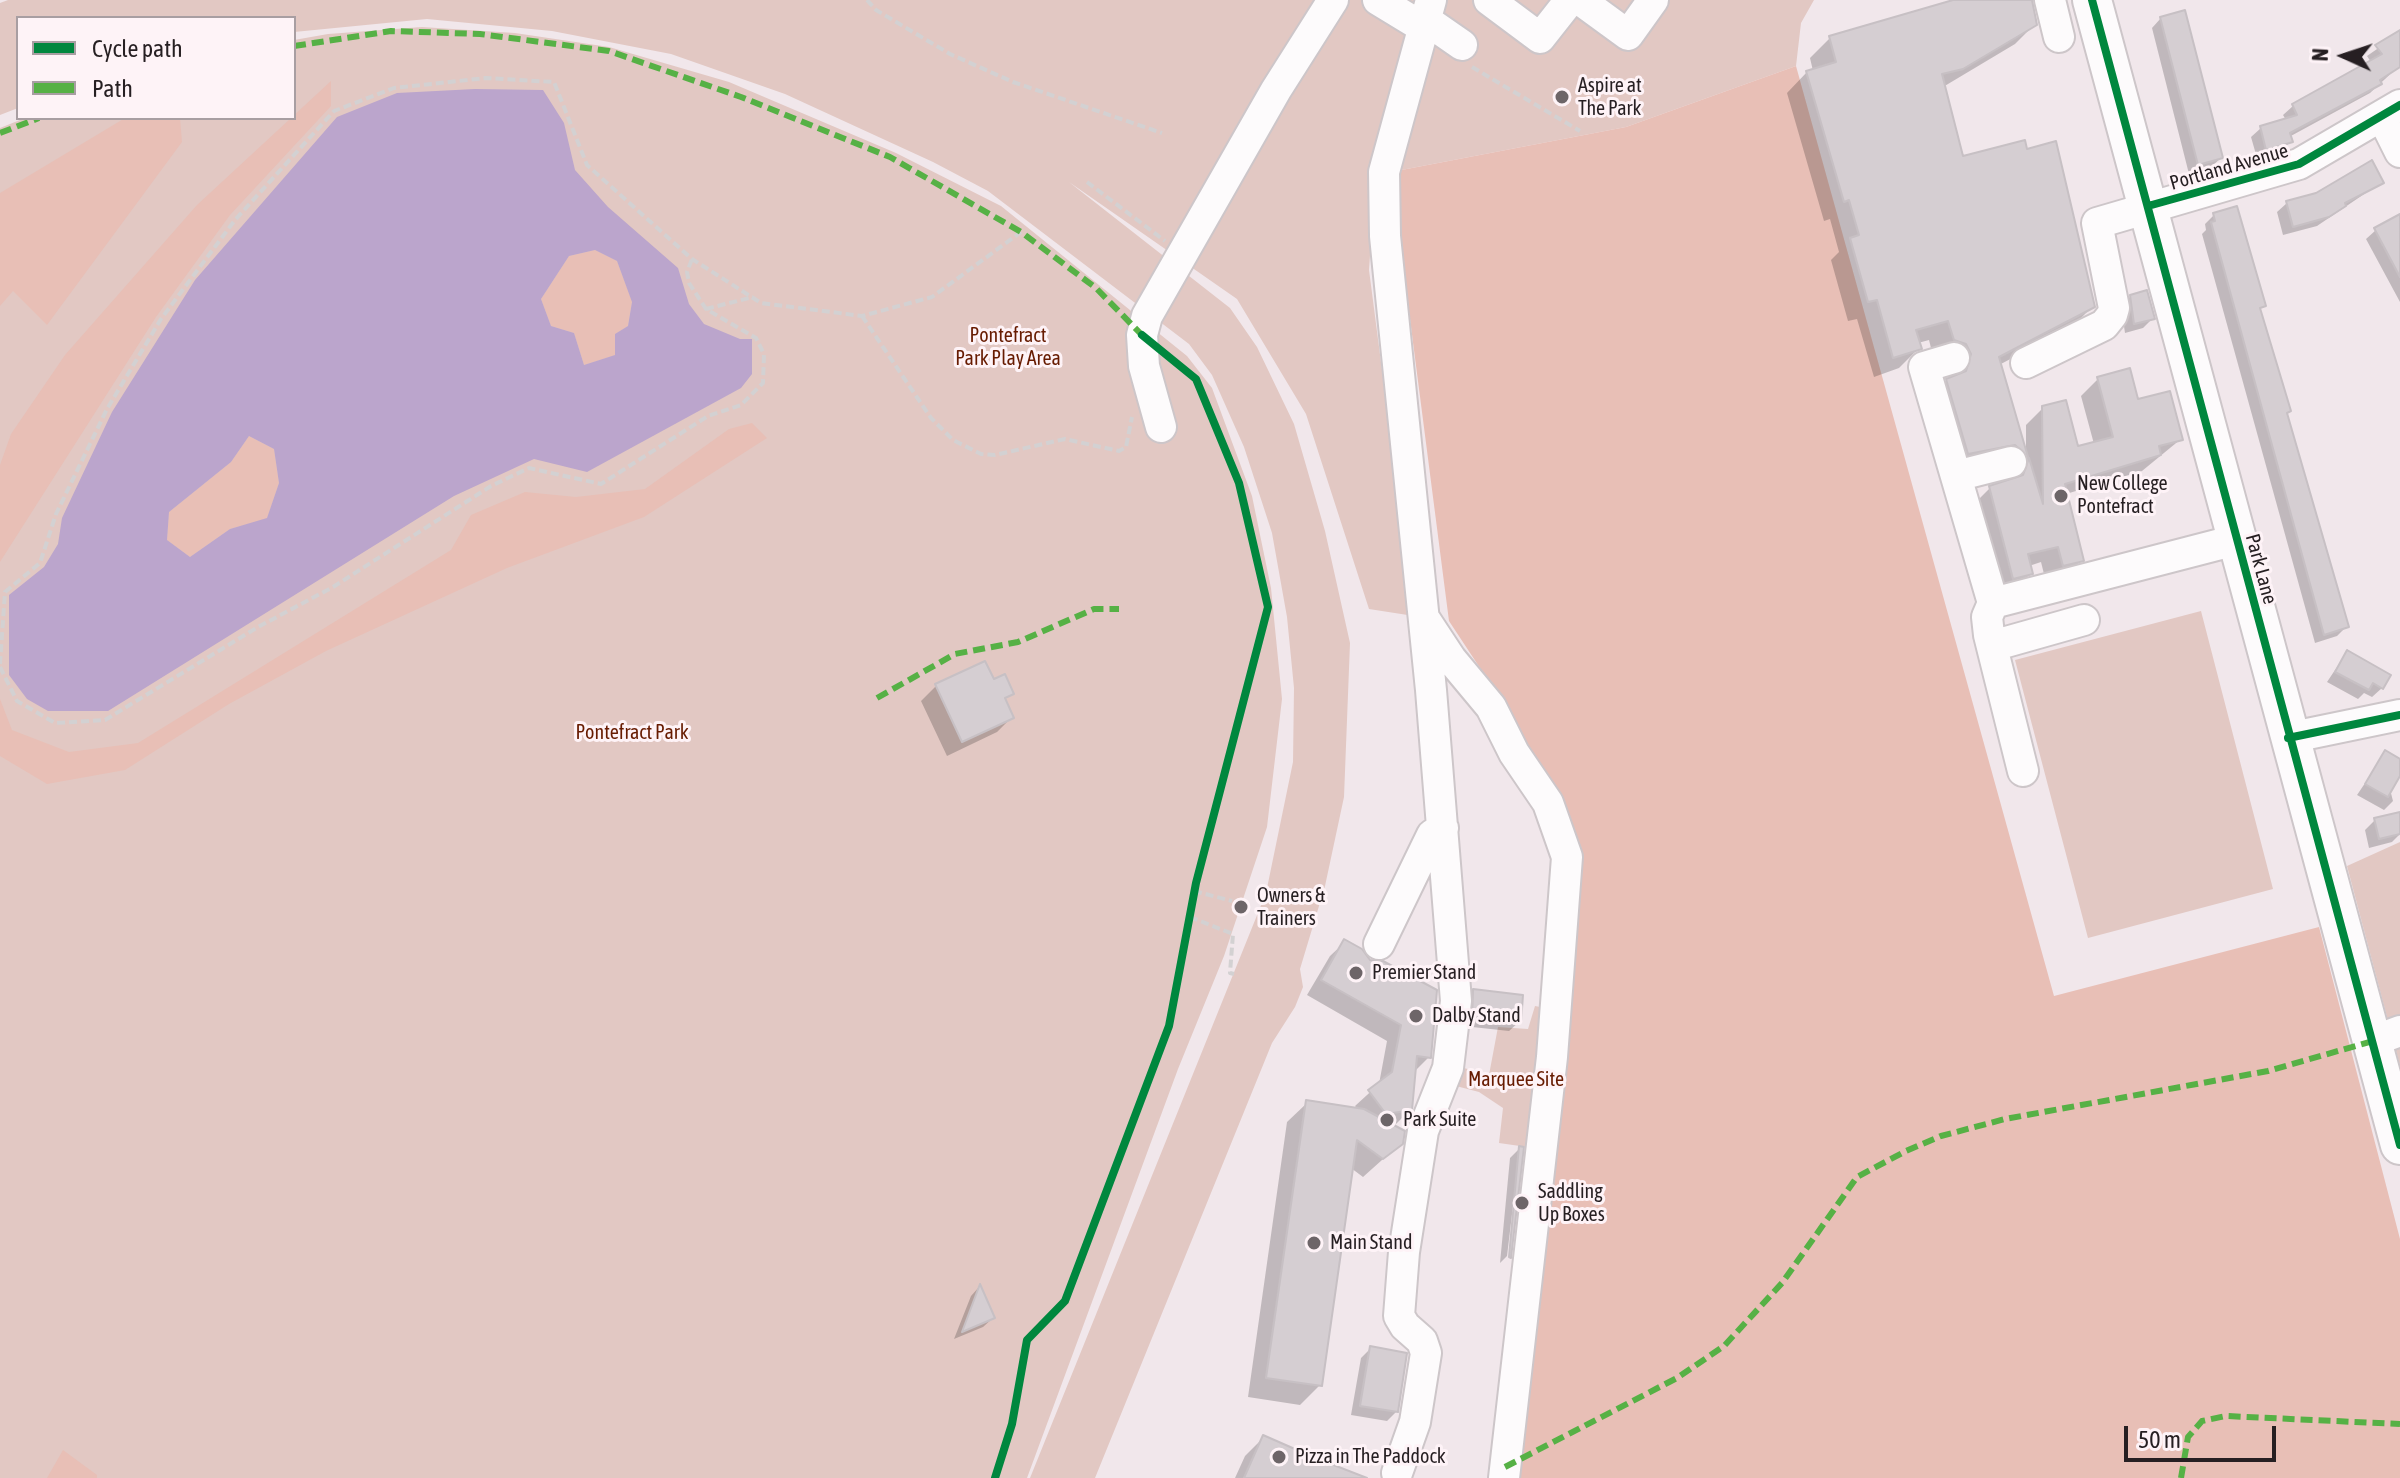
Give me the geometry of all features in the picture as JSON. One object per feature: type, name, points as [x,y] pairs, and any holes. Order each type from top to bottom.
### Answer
[{"type":"main road","name":"Park Lane","points":[[2092,0],[2288,738],[2386,1036],[2400,1145]]},
{"type":"street","points":[[1161,427],[1147,380],[1142,335],[1147,316],[1276,90],[1333,0]]},
{"type":"street","points":[[1378,0],[1427,16],[1462,52]]},
{"type":"street","points":[[1489,0],[1540,38],[1570,0]]},
{"type":"street","points":[[1580,0],[1628,35],[1653,0]]},
{"type":"street","points":[[2050,0],[2059,37]]},
{"type":"street","points":[[1397,1473],[1415,1422],[1426,1353],[1422,1341],[1399,1316],[1404,1252],[1423,1131],[1451,1053],[1456,1001],[1443,828],[1385,236],[1384,172],[1427,16]]},
{"type":"street","points":[[2391,111],[2400,152]]},
{"type":"street","name":"Portland Avenue","points":[[2026,363],[2104,325],[2112,315],[2114,308],[2097,223],[2299,164],[2391,111]]},
{"type":"street","points":[[1954,358],[1924,367],[1993,603],[1987,617],[1992,646],[2023,771]]},
{"type":"street","points":[[1956,476],[2011,462]]},
{"type":"street","points":[[1993,603],[2236,540]]},
{"type":"street","points":[[1422,615],[1451,659],[1491,707],[1514,753],[1548,803],[1567,857],[1552,1057],[1504,1478]]},
{"type":"street","points":[[1992,646],[2084,620]]},
{"type":"street","points":[[2288,738],[2400,715]]},
{"type":"street","points":[[1379,944],[1432,835],[1443,828]]},
{"type":"path","points":[[867,0],[876,10],[975,66],[1162,133]]},
{"type":"path","points":[[1462,52],[1484,77],[1580,131]]},
{"type":"path","points":[[692,259],[687,272],[689,283],[706,309],[756,338],[766,365],[763,383],[741,405],[708,416],[601,484],[529,468],[491,486],[333,587],[258,627],[105,720],[55,723],[17,701],[0,665],[5,592],[40,563],[56,514],[94,435],[161,319],[235,220],[334,111],[394,88],[486,78],[554,82],[587,165],[692,259],[761,303],[862,316],[932,297],[1021,232]]},
{"type":"path","points":[[1087,182],[1183,254]]},
{"type":"path","points":[[706,309],[753,297]]},
{"type":"path","points":[[862,316],[931,418],[953,440],[981,454],[995,455],[1065,439],[1119,451],[1126,447],[1137,388],[1147,380]]},
{"type":"path","points":[[1187,933],[1195,887],[1232,901]]},
{"type":"path","points":[[1190,917],[1233,934],[1230,973],[1234,974]]},
{"type":"green space","points":[[8,0],[1422,0],[1374,198],[1369,270],[1414,616],[1369,609],[1306,414],[1237,299],[1069,182],[1230,308],[1257,347],[1294,424],[1325,531],[1350,643],[1344,797],[1325,886],[1300,969],[1303,987],[1295,1007],[1272,1043],[1095,1478],[1030,1478],[1266,893],[1293,762],[1294,688],[1287,617],[1272,533],[1244,447],[1212,375],[1189,344],[988,191],[933,162],[785,94],[671,54],[552,31],[427,19],[296,32],[296,16],[16,16],[16,109],[0,115],[0,3]]},
{"type":"green space","name":"Aspire at The Park","points":[[1441,0],[1814,0],[1801,23],[1796,66],[1626,127],[1391,172]]},
{"type":"green space","name":"Pontefract Park","points":[[422,27],[515,33],[609,47],[729,82],[896,153],[1001,206],[1187,356],[1212,388],[1252,496],[1271,588],[1282,699],[1267,827],[1224,956],[1178,1069],[1027,1478],[0,1478],[0,128],[20,120],[296,120],[296,40],[328,34]]},
{"type":"green space","points":[[2201,611],[2273,889],[2088,938],[2015,660]]},
{"type":"green space","points":[[2400,842],[2400,1066],[2347,866]]},
{"type":"green space","name":"Marquee Site","points":[[1535,1006],[1545,1008],[1534,1148],[1499,1143],[1503,1108],[1479,1092],[1456,1086],[1464,1068],[1489,1075],[1498,1027],[1528,1029]]},
{"type":"shaded area","points":[[1796,66],[2054,996],[2319,927],[2400,1239],[2400,1478],[1517,1478],[1565,807],[1507,709],[1449,621],[1391,172],[1626,127]]},
{"type":"shaded area","points":[[331,81],[331,106],[230,215],[156,317],[0,562],[0,465],[11,434],[65,355],[197,205],[289,120],[296,120],[296,113]]},
{"type":"shaded area","points":[[543,90],[564,123],[575,170],[608,207],[678,268],[689,304],[704,324],[740,339],[752,339],[752,374],[741,388],[587,472],[534,459],[454,496],[108,711],[48,711],[27,699],[9,675],[9,595],[44,567],[58,544],[62,518],[112,412],[195,280],[337,117],[397,93]],"holes":[[[595,250],[617,261],[632,302],[628,326],[615,334],[615,355],[584,365],[574,333],[551,326],[541,299],[569,256]],[[249,436],[274,449],[279,483],[267,518],[230,529],[190,557],[167,540],[169,512],[231,462]]]},
{"type":"shaded area","points":[[122,120],[180,120],[182,142],[47,325],[13,291],[0,306],[0,193]]},
{"type":"shaded area","points":[[595,250],[617,261],[632,301],[628,326],[615,334],[616,355],[584,365],[574,333],[551,326],[541,299],[569,256]]},
{"type":"shaded area","points":[[752,423],[767,438],[644,517],[507,568],[326,651],[229,704],[125,770],[47,784],[0,756],[0,699],[12,730],[69,752],[138,743],[451,550],[471,515],[525,492],[576,497],[645,489],[729,429]]},
{"type":"shaded area","points":[[249,436],[274,449],[279,483],[267,519],[230,529],[190,557],[167,540],[169,512],[231,462]]},
{"type":"shaded area","points":[[63,1450],[97,1475],[97,1478],[47,1478]]},
{"type":"building","points":[[1953,0],[2032,0],[2037,25],[1963,69],[1942,74],[1963,156],[2025,140],[2027,149],[2056,141],[2095,307],[1999,357],[2028,457],[2015,445],[1968,454],[1946,379],[1966,371],[1971,354],[1966,344],[1954,340],[1948,321],[1916,330],[1922,349],[1893,358],[1877,300],[1868,302],[1850,238],[1859,235],[1849,200],[1844,202],[1806,71],[1836,62],[1829,36]]},
{"type":"building","points":[[2185,10],[2223,158],[2198,165],[2160,17]]},
{"type":"building","points":[[2400,30],[2400,67],[2380,80],[2382,84],[2290,133],[2293,142],[2266,150],[2260,126],[2297,115],[2292,104],[2382,54],[2375,45]]},
{"type":"building","points":[[2372,160],[2384,183],[2345,203],[2346,206],[2329,217],[2293,227],[2286,201],[2316,193]]},
{"type":"building","points":[[2237,206],[2266,306],[2260,308],[2291,411],[2287,413],[2349,627],[2324,635],[2211,222],[2215,221],[2213,213]]},
{"type":"building","points":[[2400,214],[2400,277],[2374,228]]},
{"type":"building","points":[[2147,290],[2155,319],[2134,324],[2130,295]]},
{"type":"building","points":[[2130,368],[2138,399],[2170,391],[2183,440],[2159,446],[2161,455],[2065,484],[2084,561],[2063,566],[2058,547],[2028,554],[2033,574],[2013,579],[1989,486],[2023,475],[2029,458],[2043,504],[2042,406],[2066,400],[2078,446],[2113,437],[2097,377]]},
{"type":"building","points":[[2347,650],[2391,675],[2383,689],[2373,683],[2369,690],[2335,672]]},
{"type":"building","points":[[985,661],[994,679],[1005,674],[1014,694],[1005,698],[1014,718],[962,742],[935,684]]},
{"type":"building","points":[[2385,750],[2400,759],[2400,776],[2388,797],[2365,784]]},
{"type":"building","points":[[2400,812],[2400,834],[2379,839],[2374,818]]},
{"type":"building","points":[[1344,939],[1362,949],[1370,960],[1383,961],[1437,990],[1431,1058],[1417,1056],[1412,1110],[1386,1114],[1368,1090],[1392,1072],[1401,1025],[1321,980]]},
{"type":"building","points":[[1473,989],[1523,995],[1521,1023],[1472,1017]]},
{"type":"building","name":"Main Stand","points":[[1306,1100],[1364,1109],[1405,1131],[1403,1144],[1383,1159],[1357,1140],[1322,1386],[1266,1378]]},
{"type":"building","points":[[1519,1146],[1524,1147],[1511,1258],[1509,1257]]},
{"type":"building","points":[[980,1284],[995,1318],[962,1332]]},
{"type":"building","points":[[1370,1346],[1407,1353],[1398,1412],[1360,1406]]},
{"type":"building","points":[[1263,1435],[1313,1457],[1367,1478],[1244,1478]]},
{"type":"marked path","points":[[296,46],[391,31],[480,34],[609,51],[741,97],[890,157],[1021,232],[1096,288],[1142,335]]},
{"type":"marked path","points":[[0,133],[34,120]]},
{"type":"marked path","points":[[877,698],[955,654],[1018,642],[1094,609],[1119,609]]},
{"type":"marked path","points":[[1505,1467],[1677,1378],[1724,1346],[1782,1283],[1857,1177],[1906,1151],[1941,1136],[2005,1119],[2268,1071],[2373,1041]]},
{"type":"marked path","points":[[2181,1478],[2188,1437],[2202,1421],[2226,1416],[2400,1424]]},
{"type":"cycle path","points":[[2092,0],[2400,1145]]},
{"type":"cycle path","points":[[2148,206],[2299,164],[2400,105]]},
{"type":"cycle path","points":[[995,1478],[1012,1424],[1027,1340],[1065,1301],[1169,1026],[1196,883],[1268,607],[1239,483],[1196,379],[1142,335]]},
{"type":"cycle path","points":[[2288,738],[2400,715]]},
{"type":"place","name":"Aspire at The Park","points":[[1562,97]]},
{"type":"place","name":"New College Pontefract","points":[[2061,496]]},
{"type":"place","name":"Owners & Trainers","points":[[1241,907]]},
{"type":"place","name":"Premier Stand","points":[[1356,973]]},
{"type":"place","name":"Dalby Stand","points":[[1416,1016]]},
{"type":"place","name":"Park Suite","points":[[1387,1120]]},
{"type":"place","name":"Saddling Up Boxes","points":[[1522,1203]]},
{"type":"place","name":"Main Stand","points":[[1314,1243]]},
{"type":"place","name":"Pizza in The Paddock","points":[[1279,1457]]},
{"type":"park label","name":"Pontefract Park Play Area","points":[[1008,348]]}]
